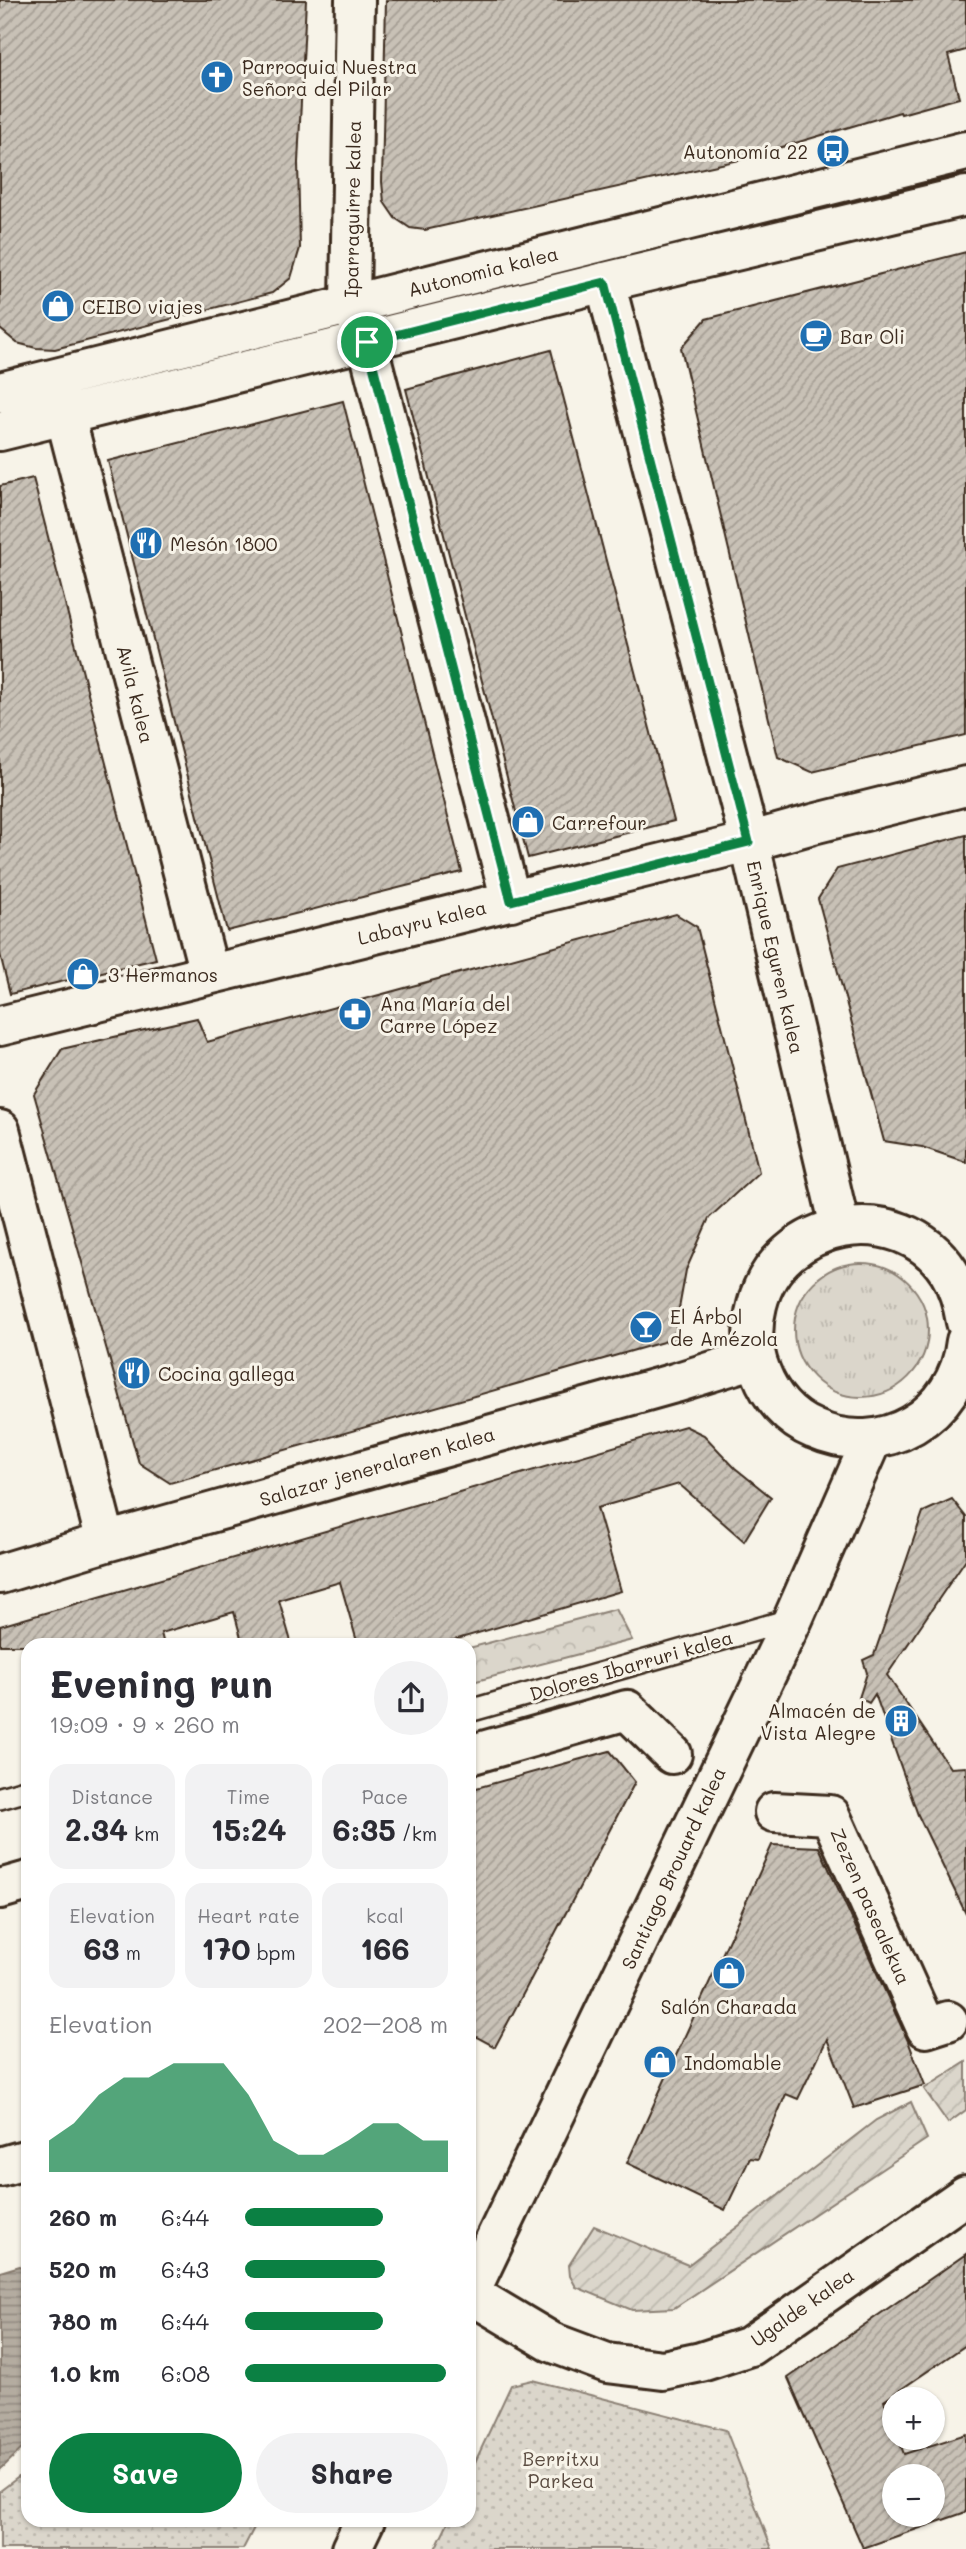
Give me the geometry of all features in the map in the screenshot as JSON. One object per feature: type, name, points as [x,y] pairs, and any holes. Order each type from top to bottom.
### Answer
[{"type":"street","name":"Iparraguirre kalea","points":[[355,0],[349,303],[367,342],[511,901]]},
{"type":"street","name":"Autonomia kalea","points":[[4,386],[966,151]]},
{"type":"street","name":"Autonomia kalea","points":[[0,431],[966,196]]},
{"type":"street","name":"Enrique Eguren kalea","points":[[605,282],[749,842],[839,1227]]},
{"type":"street","points":[[4,386],[51,418]]},
{"type":"street","name":"Avila kalea","points":[[51,418],[209,973]]},
{"type":"street","name":"Labayru kalea","points":[[0,1026],[966,786]]},
{"type":"street","points":[[0,1130],[107,1542]]},
{"type":"street","points":[[964,1305],[948,1271],[927,1248],[900,1233],[870,1226],[839,1227],[807,1239],[779,1261],[761,1290],[752,1324],[755,1358],[766,1387],[786,1411],[811,1429],[841,1439],[872,1439],[903,1431],[930,1414],[951,1390],[964,1361],[966,1341]]},
{"type":"street","name":"Salazar jeneralaren kalea","points":[[0,1574],[755,1358]]},
{"type":"street","name":"Santiago Brouard kalea","points":[[476,2279],[793,1619],[872,1439]]},
{"type":"street","points":[[476,1753],[628,1710],[671,1754]]},
{"type":"street","name":"Zezen pasealekua","points":[[774,1812],[830,1815],[926,2028],[948,2021]]},
{"type":"street","points":[[0,1889],[21,1883]]},
{"type":"street","points":[[0,2167],[21,2161]]},
{"type":"street","name":"Ugalde kalea","points":[[476,2298],[551,2342],[607,2363],[663,2370],[701,2362],[750,2346],[966,2195]]},
{"type":"street","points":[[351,2549],[362,2527]]},
{"type":"lane","name":"Dolores Ibarruri kalea","points":[[476,1709],[793,1619]]},
{"type":"lane","points":[[0,1798],[21,1792]]},
{"type":"green space","points":[[861,1263],[887,1268],[909,1282],[923,1304],[928,1330],[923,1356],[909,1378],[887,1392],[861,1397],[835,1392],[813,1378],[799,1356],[794,1330],[799,1304],[813,1282],[835,1268]]},
{"type":"green space","points":[[616,1609],[632,1640],[476,1681],[476,1646]]},
{"type":"green space","points":[[966,2062],[966,2110],[948,2123],[924,2089]]},
{"type":"green space","points":[[911,2102],[927,2139],[674,2308],[632,2310],[576,2287],[570,2276],[569,2265],[594,2226],[688,2265],[876,2120]]},
{"type":"green space","name":"Berritxu Parkea","points":[[532,2380],[726,2430],[772,2549],[435,2549],[446,2527],[476,2527],[476,2460],[511,2385]]},
{"type":"green space","points":[[21,2475],[21,2527],[254,2527],[243,2549],[0,2549],[0,2491]]},
{"type":"shaded area","points":[[21,2268],[21,2450],[0,2470],[0,2272]]},
{"type":"building","points":[[0,0],[306,0],[298,163],[300,248],[291,278],[272,293],[55,349],[17,343],[0,329]]},
{"type":"building","points":[[386,0],[966,0],[966,50],[948,55],[959,98],[901,114],[900,112],[775,149],[775,152],[425,230],[410,228],[395,218],[384,202],[382,182]]},
{"type":"building","points":[[966,252],[966,735],[812,772],[778,757],[681,348],[706,319]]},
{"type":"building","points":[[551,350],[674,821],[528,858],[406,389]]},
{"type":"building","points":[[343,401],[462,872],[227,931],[108,461]]},
{"type":"building","points":[[33,478],[156,959],[10,994],[0,954],[0,486]]},
{"type":"building","points":[[966,835],[966,1162],[922,1147],[884,1141],[818,899],[837,869]]},
{"type":"building","points":[[676,914],[697,927],[759,1172],[709,1218],[686,1270],[676,1325],[677,1338],[170,1483],[139,1463],[34,1094],[62,1049],[197,1018],[207,1042]]},
{"type":"building","points":[[685,1426],[704,1435],[735,1468],[771,1497],[744,1541],[679,1484],[597,1508],[621,1591],[461,1638],[356,1638],[340,1582],[279,1600],[290,1638],[241,1638],[234,1612],[161,1633],[162,1638],[21,1638],[21,1645],[0,1645],[0,1626]]},
{"type":"building","name":"Almacén de Vista Alegre","points":[[952,1499],[966,1517],[966,1559],[887,1675],[950,1768],[966,1767],[966,1914],[918,1815],[875,1694],[869,1703],[859,1698],[867,1673],[863,1660],[874,1655],[923,1512]]},
{"type":"building","points":[[610,1751],[635,1782],[495,2047],[476,2037],[476,1788]]},
{"type":"building","points":[[772,1845],[819,1847],[908,2041],[925,2085],[854,2108],[827,2039],[798,2099],[786,2094],[758,2159],[750,2158],[725,2210],[627,2163]]},
{"type":"building","points":[[966,2254],[966,2345],[904,2387],[882,2387],[882,2450],[902,2450],[904,2454],[916,2450],[945,2450],[945,2441],[966,2434],[966,2512],[945,2519],[945,2464],[882,2464],[882,2527],[923,2527],[863,2548],[788,2378]]},
{"type":"place","name":"Parroquia Nuestra Señora del Pilar","points":[[217,77]]},
{"type":"place","name":"Autonomía 22","points":[[833,151]]},
{"type":"place","name":"CEIBO viajes","points":[[58,306]]},
{"type":"place","name":"Bar Oli","points":[[816,336]]},
{"type":"place","name":"Mesón 1800","points":[[146,543]]},
{"type":"place","name":"Carrefour","points":[[528,822]]},
{"type":"place","name":"3 Hermanos","points":[[83,974]]},
{"type":"place","name":"Ana María del Carre López","points":[[355,1014]]},
{"type":"place","name":"El Árbol de Amézola","points":[[646,1327]]},
{"type":"place","name":"Cocina gallega","points":[[134,1373]]},
{"type":"place","name":"Almacén de Vista Alegre","points":[[901,1721]]},
{"type":"place","name":"Salón Charada","points":[[729,1973]]},
{"type":"place","name":"Indomable","points":[[660,2062]]},
{"type":"route","points":[[605,282],[749,842],[511,901],[367,342],[605,282]]}]
